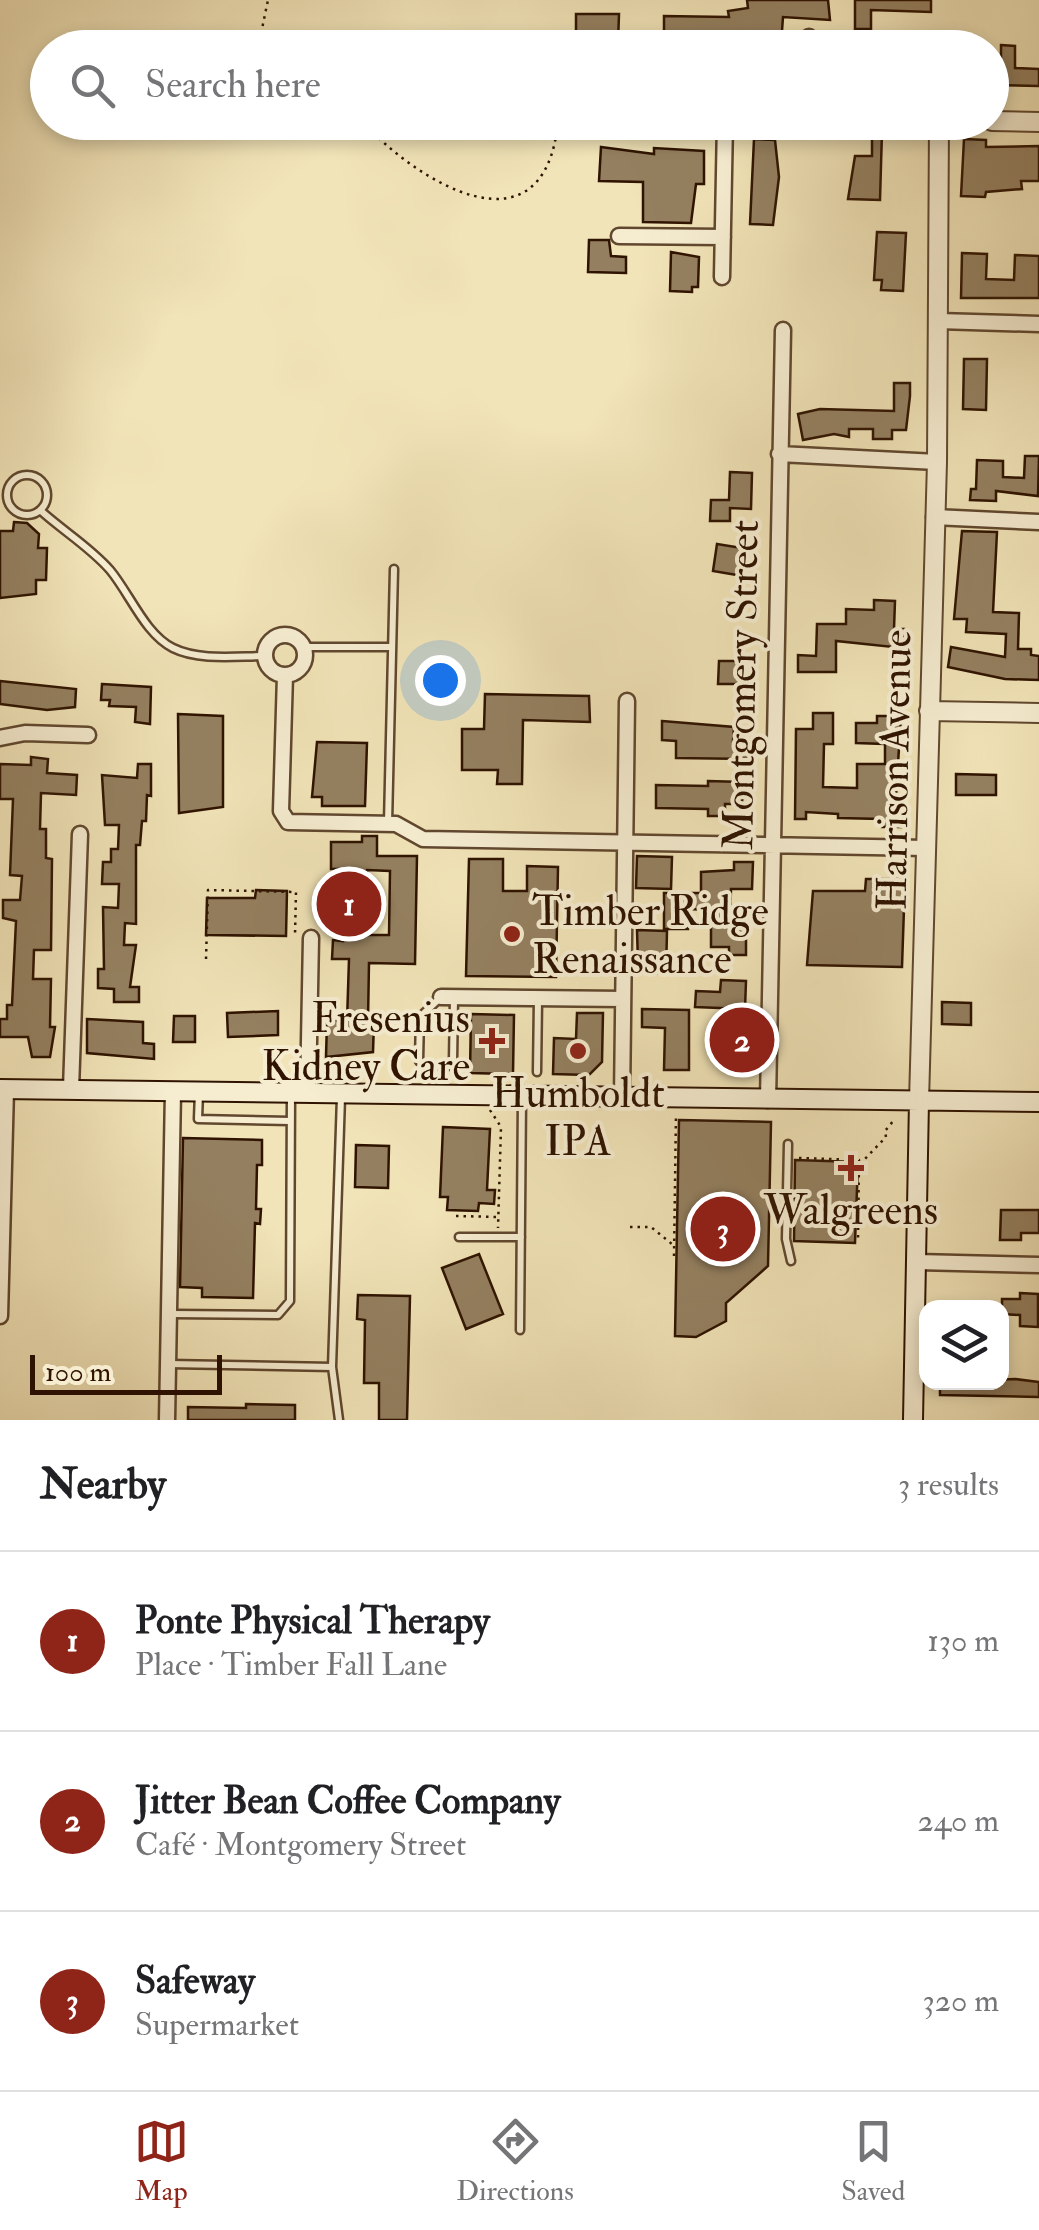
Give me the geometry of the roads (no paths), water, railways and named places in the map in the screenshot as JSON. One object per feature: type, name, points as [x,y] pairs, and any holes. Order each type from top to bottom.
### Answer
[{"type":"main road","points":[[1009,121],[1039,122]]},
{"type":"main road","name":"Harrison Avenue","points":[[913,1420],[937,462],[939,140]]},
{"type":"main road","points":[[929,711],[1039,714]]},
{"type":"main road","points":[[3,1089],[1039,1102]]},
{"type":"street","points":[[722,276],[725,140]]},
{"type":"street","points":[[619,236],[723,237]]},
{"type":"street","points":[[938,321],[1039,324]]},
{"type":"street","name":"Montgomery Street","points":[[768,1100],[782,330]]},
{"type":"street","points":[[779,454],[937,462]]},
{"type":"street","points":[[934,518],[1039,522]]},
{"type":"street","points":[[280,636],[293,638],[303,647],[302,666],[284,675],[274,672],[265,656],[269,644],[280,636]]},
{"type":"street","points":[[284,675],[282,818],[388,824],[423,839],[926,848]]},
{"type":"street","points":[[622,1098],[627,701]]},
{"type":"street","points":[[0,738],[25,733],[88,736]]},
{"type":"street","points":[[72,1089],[80,834]]},
{"type":"street","points":[[299,1093],[311,938]]},
{"type":"street","points":[[447,997],[623,999]]},
{"type":"street","points":[[0,1316],[3,1089]]},
{"type":"street","points":[[167,1420],[173,1091]]},
{"type":"street","points":[[917,1262],[1039,1265]]},
{"type":"lane","points":[[10,504],[10,486],[20,477],[33,476],[46,489],[40,510]]},
{"type":"lane","points":[[0,504],[10,504],[25,515],[40,510]]},
{"type":"lane","points":[[40,510],[90,550],[172,648],[200,654],[265,656]]},
{"type":"lane","points":[[388,824],[394,569]]},
{"type":"lane","points":[[303,647],[392,647]]},
{"type":"lane","points":[[447,997],[453,1062],[448,1066],[424,1066],[420,1061],[420,1016],[447,997]]},
{"type":"lane","points":[[537,1072],[538,998]]},
{"type":"lane","points":[[769,1053],[734,1051],[730,1048],[730,1024],[734,1019],[770,1020]]},
{"type":"lane","points":[[199,1092],[198,1119],[290,1121]]},
{"type":"lane","points":[[170,1314],[278,1315],[286,1310],[290,1301],[290,1121],[299,1093]]},
{"type":"lane","points":[[339,1420],[332,1366],[342,1094]]},
{"type":"lane","points":[[520,1330],[522,1096]]},
{"type":"lane","points":[[788,1144],[786,1238],[791,1260]]},
{"type":"lane","points":[[459,1237],[521,1237]]},
{"type":"lane","points":[[168,1364],[332,1366]]},
{"type":"place","name":"Ponte Physical Therapy","points":[[349,904]]},
{"type":"place","name":"Timber Ridge Renaissance","points":[[512,934]]},
{"type":"place","name":"Jitter Bean Coffee Company","points":[[742,1040]]},
{"type":"place","name":"Fresenius Kidney Care","points":[[492,1041]]},
{"type":"place","name":"Humboldt IPA","points":[[578,1051]]},
{"type":"place","name":"Walgreens","points":[[851,1168]]},
{"type":"place","name":"Safeway","points":[[723,1229]]}]
